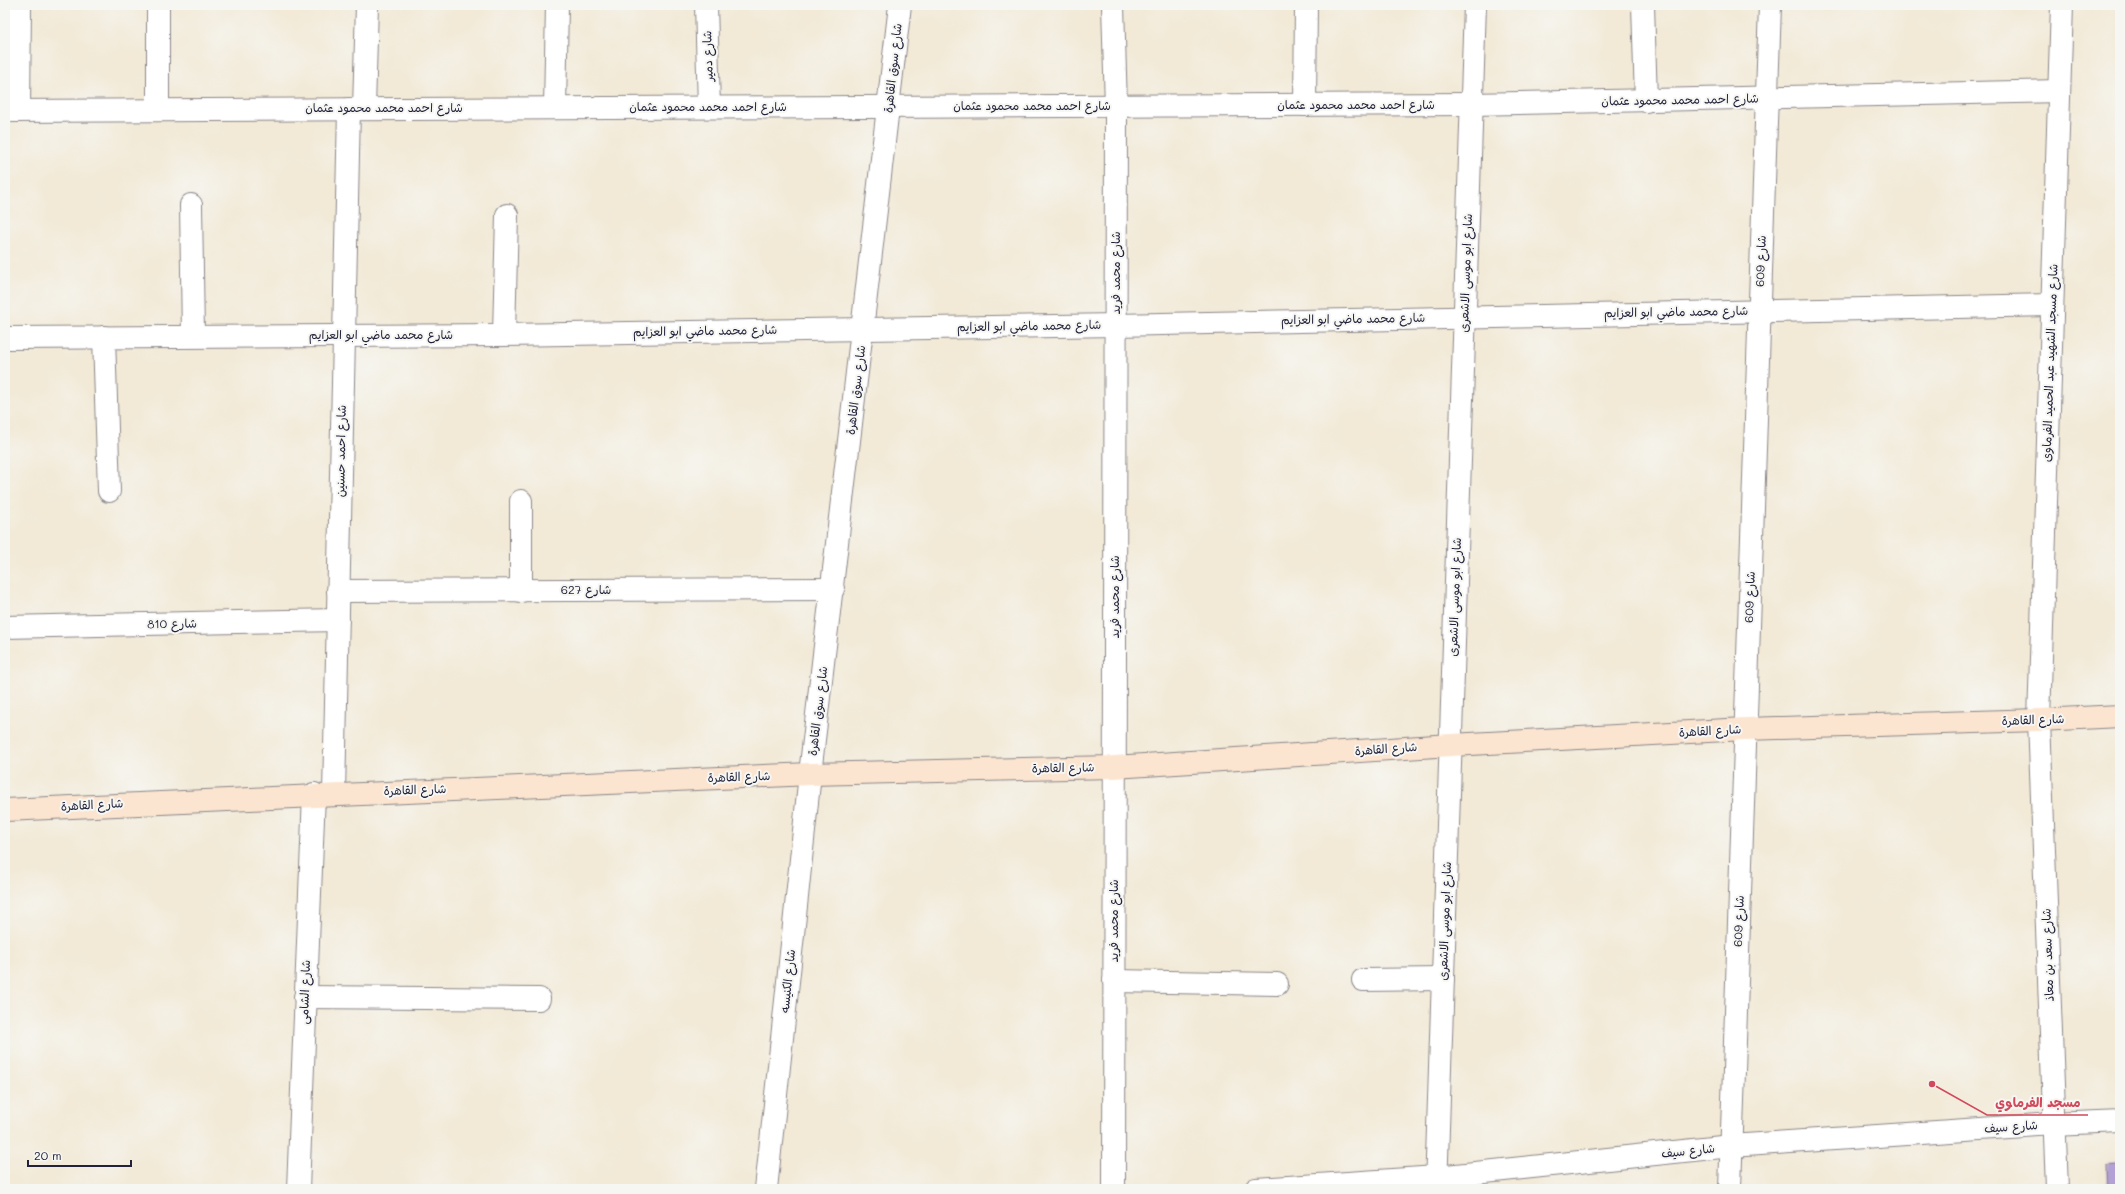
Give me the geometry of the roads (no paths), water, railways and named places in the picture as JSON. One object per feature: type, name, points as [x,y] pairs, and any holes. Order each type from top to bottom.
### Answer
[{"type":"street","points":[[12,111],[20,5]]},
{"type":"street","points":[[158,5],[158,110]]},
{"type":"street","name":"شارع احمد حسنين","points":[[324,794],[338,620],[344,334],[356,108],[367,5]]},
{"type":"street","points":[[555,107],[557,5]]},
{"type":"street","name":"شارع دمير","points":[[706,5],[709,107]]},
{"type":"street","name":"شارع سوق القاهرة","points":[[810,774],[864,328],[900,5]]},
{"type":"street","name":"شارع محمد فريد","points":[[1113,5],[1116,107],[1114,1189]]},
{"type":"street","points":[[1305,105],[1306,5]]},
{"type":"street","name":"شارع ابو موسى الاشعرى","points":[[1437,1183],[1475,5]]},
{"type":"street","points":[[1643,5],[1646,101]]},
{"type":"street","name":"شارع 609","points":[[1730,1189],[1770,5]]},
{"type":"street","name":"شارع مسجد الشهيد عبد الحميد الفرماوى","points":[[2039,720],[2062,5]]},
{"type":"street","name":"شارع احمد محمد محمود عثمان","points":[[12,111],[555,107],[1116,107],[1472,104],[2059,91]]},
{"type":"street","points":[[191,205],[193,336]]},
{"type":"street","points":[[504,335],[507,215]]},
{"type":"street","name":"شارع محمد ماضي ابو العزايم","points":[[5,338],[344,334],[504,335],[1116,325],[1760,310],[2052,305]]},
{"type":"street","points":[[104,337],[109,491]]},
{"type":"street","points":[[521,501],[521,591]]},
{"type":"street","name":"شارع 627","points":[[338,591],[833,589]]},
{"type":"street","name":"شارع 810","points":[[5,627],[338,620]]},
{"type":"street","name":"شارع القاهرة","points":[[5,810],[324,794],[810,774],[1114,766],[1451,744],[1745,729],[2120,716]]},
{"type":"street","name":"شارع سعد بن معاذ","points":[[2039,720],[2057,1189]]},
{"type":"street","name":"شارع الكنيسه","points":[[766,1189],[810,774]]},
{"type":"street","name":"شارع الشامى","points":[[298,1189],[305,997],[324,794]]},
{"type":"street","points":[[1364,980],[1443,979]]},
{"type":"street","points":[[1114,981],[1277,984]]},
{"type":"street","points":[[305,997],[539,999]]},
{"type":"street","name":"شارع سيف","points":[[1256,1189],[1437,1183],[1731,1146],[2054,1124],[2120,1122]]},
{"type":"place","name":"مسجد الفرماوي","points":[[1932,1084]]}]
